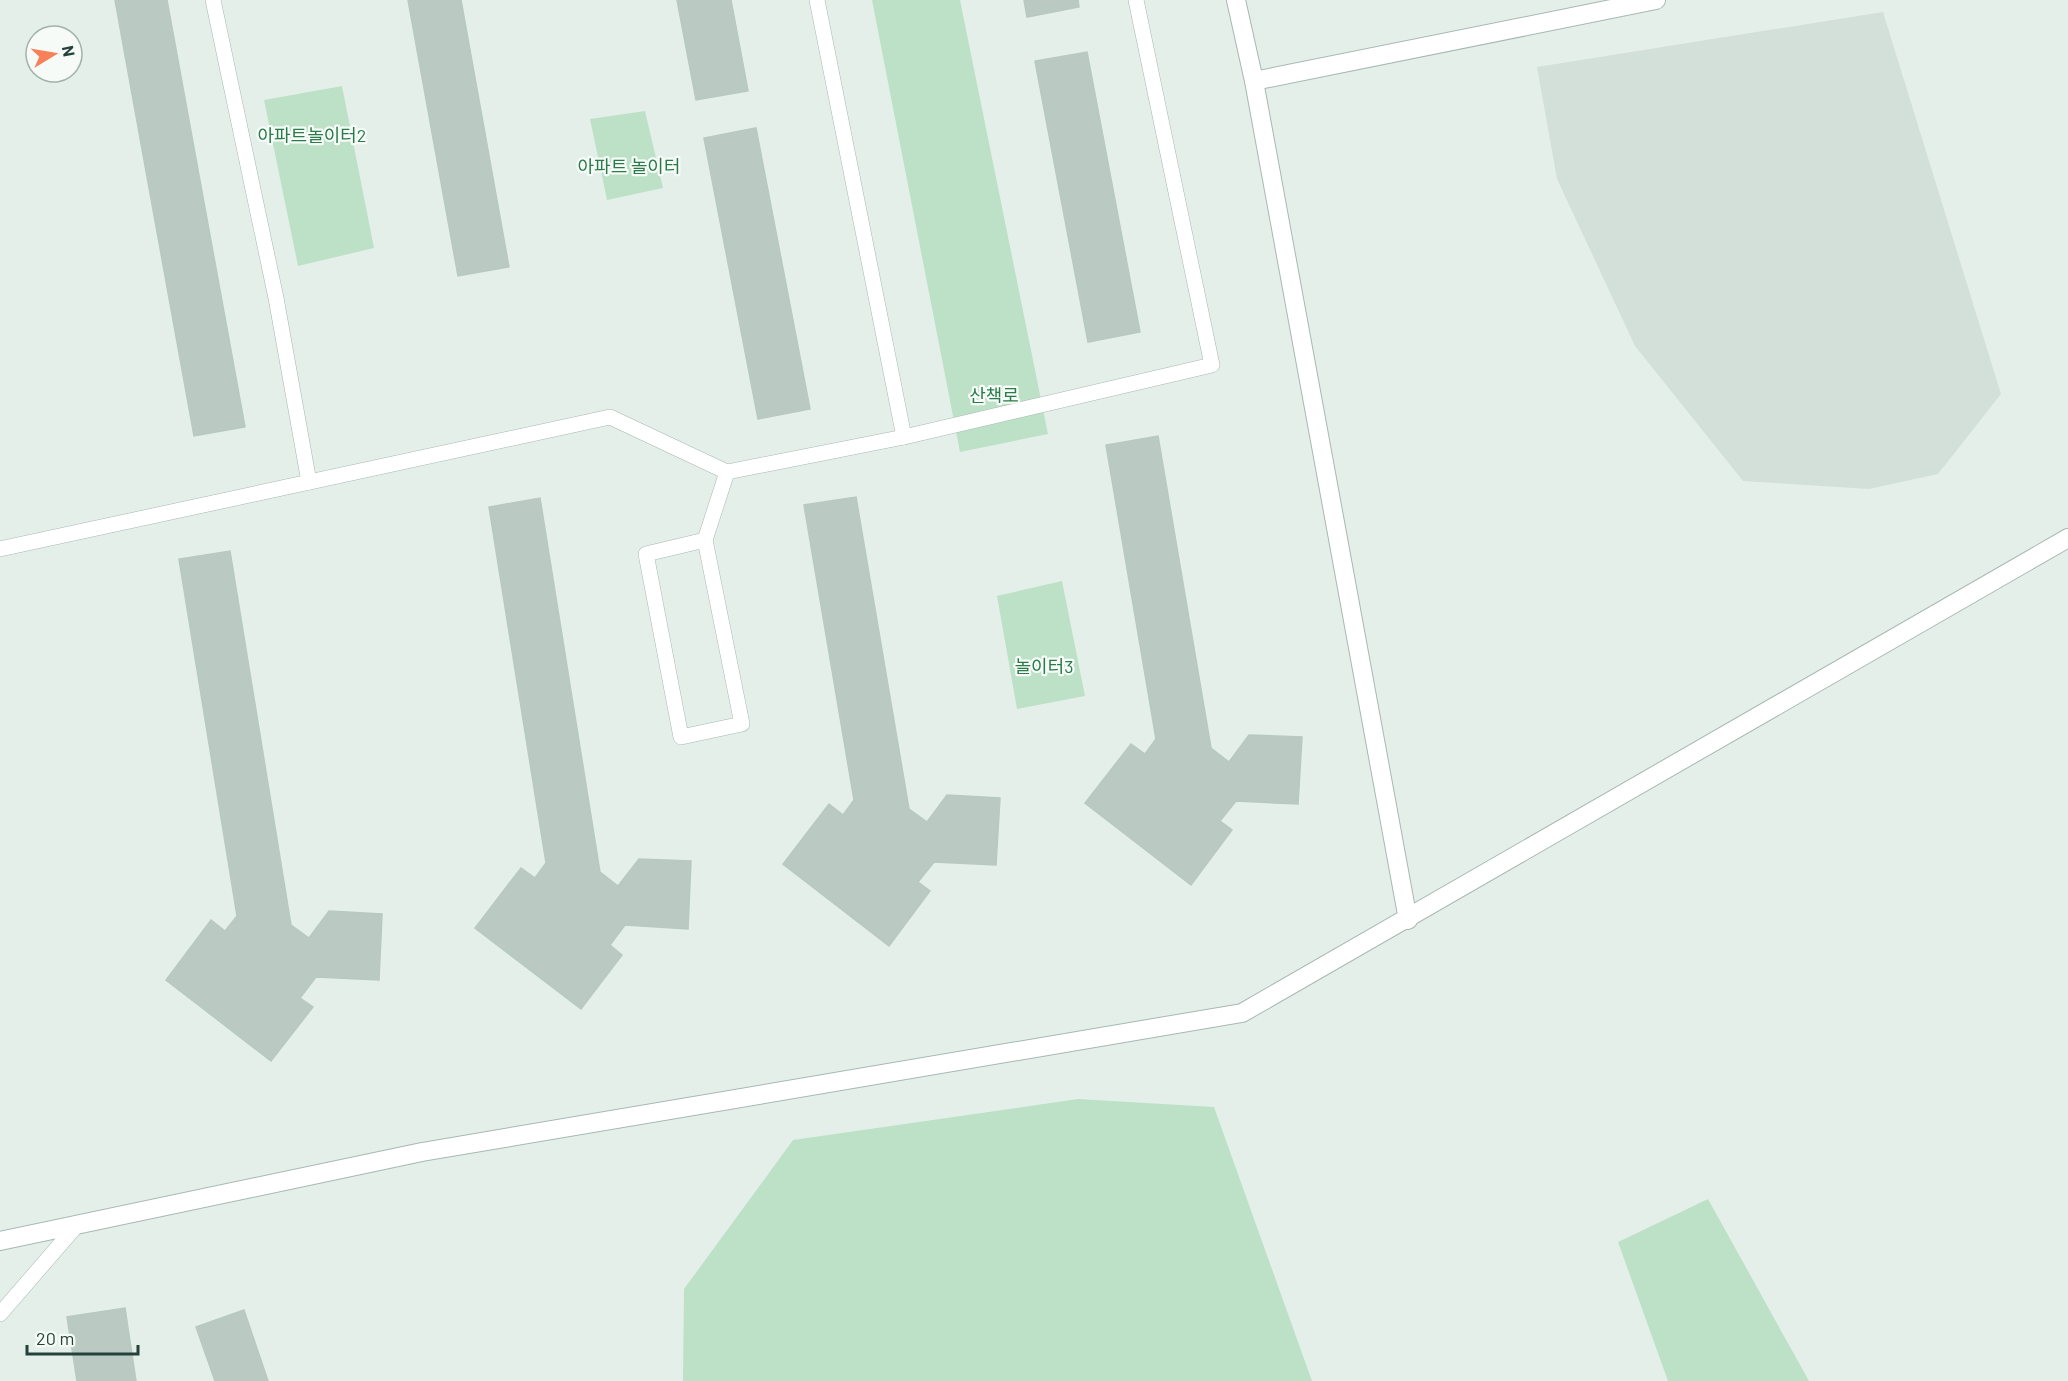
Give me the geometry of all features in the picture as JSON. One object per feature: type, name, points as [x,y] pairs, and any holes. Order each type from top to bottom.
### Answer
[{"type":"street","points":[[1236,0],[1254,81],[1408,920]]},
{"type":"street","points":[[1254,81],[1656,0]]},
{"type":"street","points":[[0,1241],[422,1152],[1242,1013],[1408,920],[2068,538]]},
{"type":"lane","points":[[213,0],[276,298],[309,482]]},
{"type":"lane","points":[[817,0],[904,437]]},
{"type":"lane","points":[[0,549],[610,417],[727,472],[904,437],[1212,365],[1136,0]]},
{"type":"lane","points":[[705,540],[646,554],[681,737],[742,724],[705,540],[727,472]]},
{"type":"lane","points":[[0,1314],[77,1225]]},
{"type":"shaded area","points":[[1883,12],[2001,394],[1938,474],[1869,489],[1743,481],[1635,346],[1557,179],[1537,67]]},
{"type":"green space","name":"산책로","points":[[872,0],[960,0],[1048,434],[960,452]]},
{"type":"green space","name":"아파트놀이터2","points":[[342,86],[374,248],[298,266],[264,100]]},
{"type":"green space","name":"아파트 놀이터","points":[[645,111],[663,188],[607,200],[590,119]]},
{"type":"green space","name":"놀이터3","points":[[1062,581],[1085,696],[1017,709],[997,596]]},
{"type":"green space","points":[[1078,1099],[1214,1107],[1312,1381],[683,1381],[684,1289],[793,1140]]},
{"type":"green space","points":[[1708,1199],[1809,1381],[1668,1381],[1618,1242]]},
{"type":"building","points":[[115,0],[167,0],[245,427],[194,436]]},
{"type":"building","points":[[408,0],[461,0],[509,267],[458,276]]},
{"type":"building","points":[[677,0],[731,0],[748,91],[696,100]]},
{"type":"building","points":[[1024,0],[1078,0],[1079,7],[1027,17]]},
{"type":"building","points":[[1087,52],[1140,332],[1088,342],[1035,61]]},
{"type":"building","points":[[756,128],[810,409],[758,419],[704,138]]},
{"type":"building","points":[[1158,436],[1211,748],[1229,762],[1249,735],[1302,737],[1298,804],[1236,801],[1220,821],[1232,830],[1191,885],[1085,803],[1131,744],[1145,754],[1156,739],[1106,445]]},
{"type":"building","points":[[856,497],[909,809],[927,822],[947,795],[1000,798],[996,865],[934,862],[918,882],[930,891],[889,946],[783,864],[829,804],[843,815],[854,800],[804,505]]},
{"type":"building","points":[[540,498],[600,872],[618,886],[639,859],[691,861],[688,929],[625,925],[610,945],[622,955],[581,1009],[475,928],[521,868],[535,878],[546,863],[489,507]]},
{"type":"building","points":[[230,551],[291,925],[309,938],[329,911],[382,914],[379,980],[316,977],[300,998],[313,1007],[271,1061],[166,980],[211,920],[225,931],[237,916],[179,559]]},
{"type":"building","points":[[125,1308],[136,1381],[77,1381],[67,1317]]},
{"type":"building","points":[[244,1310],[268,1381],[215,1381],[196,1327]]}]
